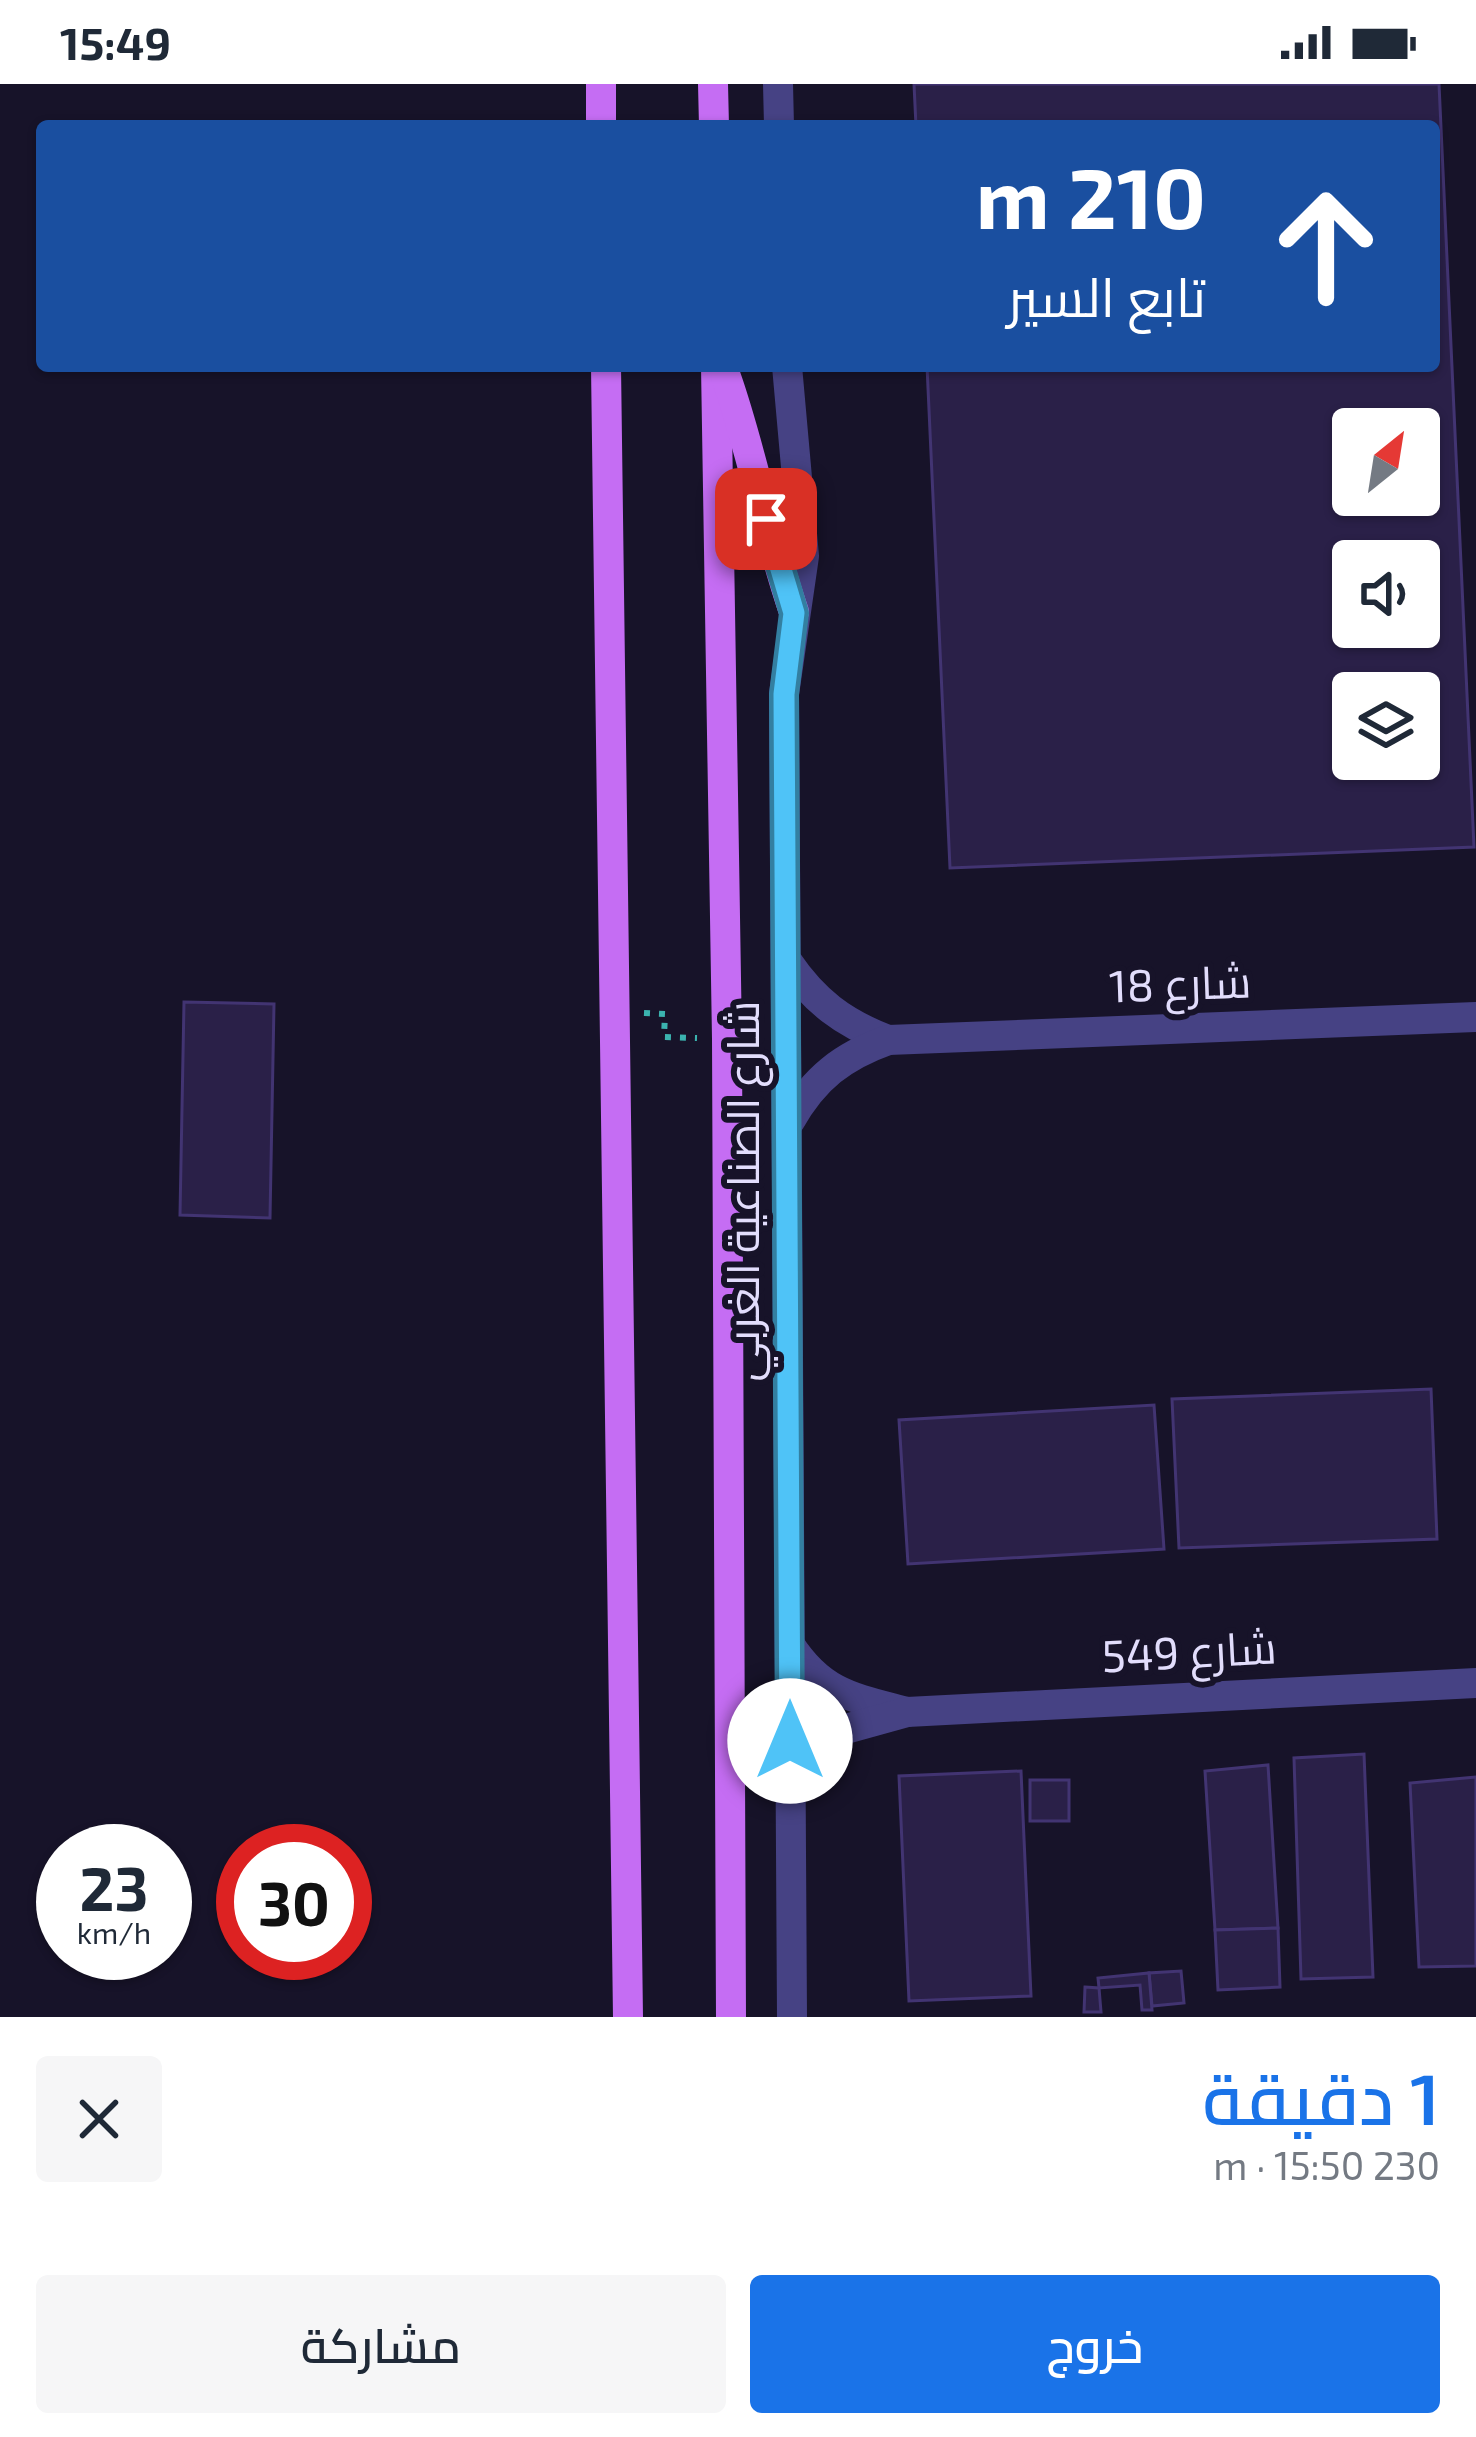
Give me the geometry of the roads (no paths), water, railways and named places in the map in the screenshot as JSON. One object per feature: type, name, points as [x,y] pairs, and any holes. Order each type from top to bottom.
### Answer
[{"type":"main road","points":[[601,84],[601,120]]},
{"type":"main road","points":[[713,84],[714,120]]},
{"type":"main road","points":[[605,372],[628,2017]]},
{"type":"main road","name":"شارع الصناعية الغربي","points":[[719,372],[731,2017]]},
{"type":"main road","points":[[721,372],[751,447],[774,555],[794,613]]},
{"type":"street","points":[[778,84],[779,120]]},
{"type":"street","name":"شارع الصناعية الغربي","points":[[788,372],[804,556],[784,694],[792,2017]]},
{"type":"street","name":"شارع 18","points":[[786,960],[829,1011],[888,1040]]},
{"type":"street","name":"شارع 18","points":[[788,1124],[805,1095],[828,1070],[856,1051],[888,1040],[1476,1017]]},
{"type":"street","name":"شارع 549","points":[[790,1645],[816,1679],[842,1695],[908,1712]]},
{"type":"street","name":"شارع 549","points":[[790,1789],[819,1744],[842,1730],[908,1712],[1476,1683]]}]
